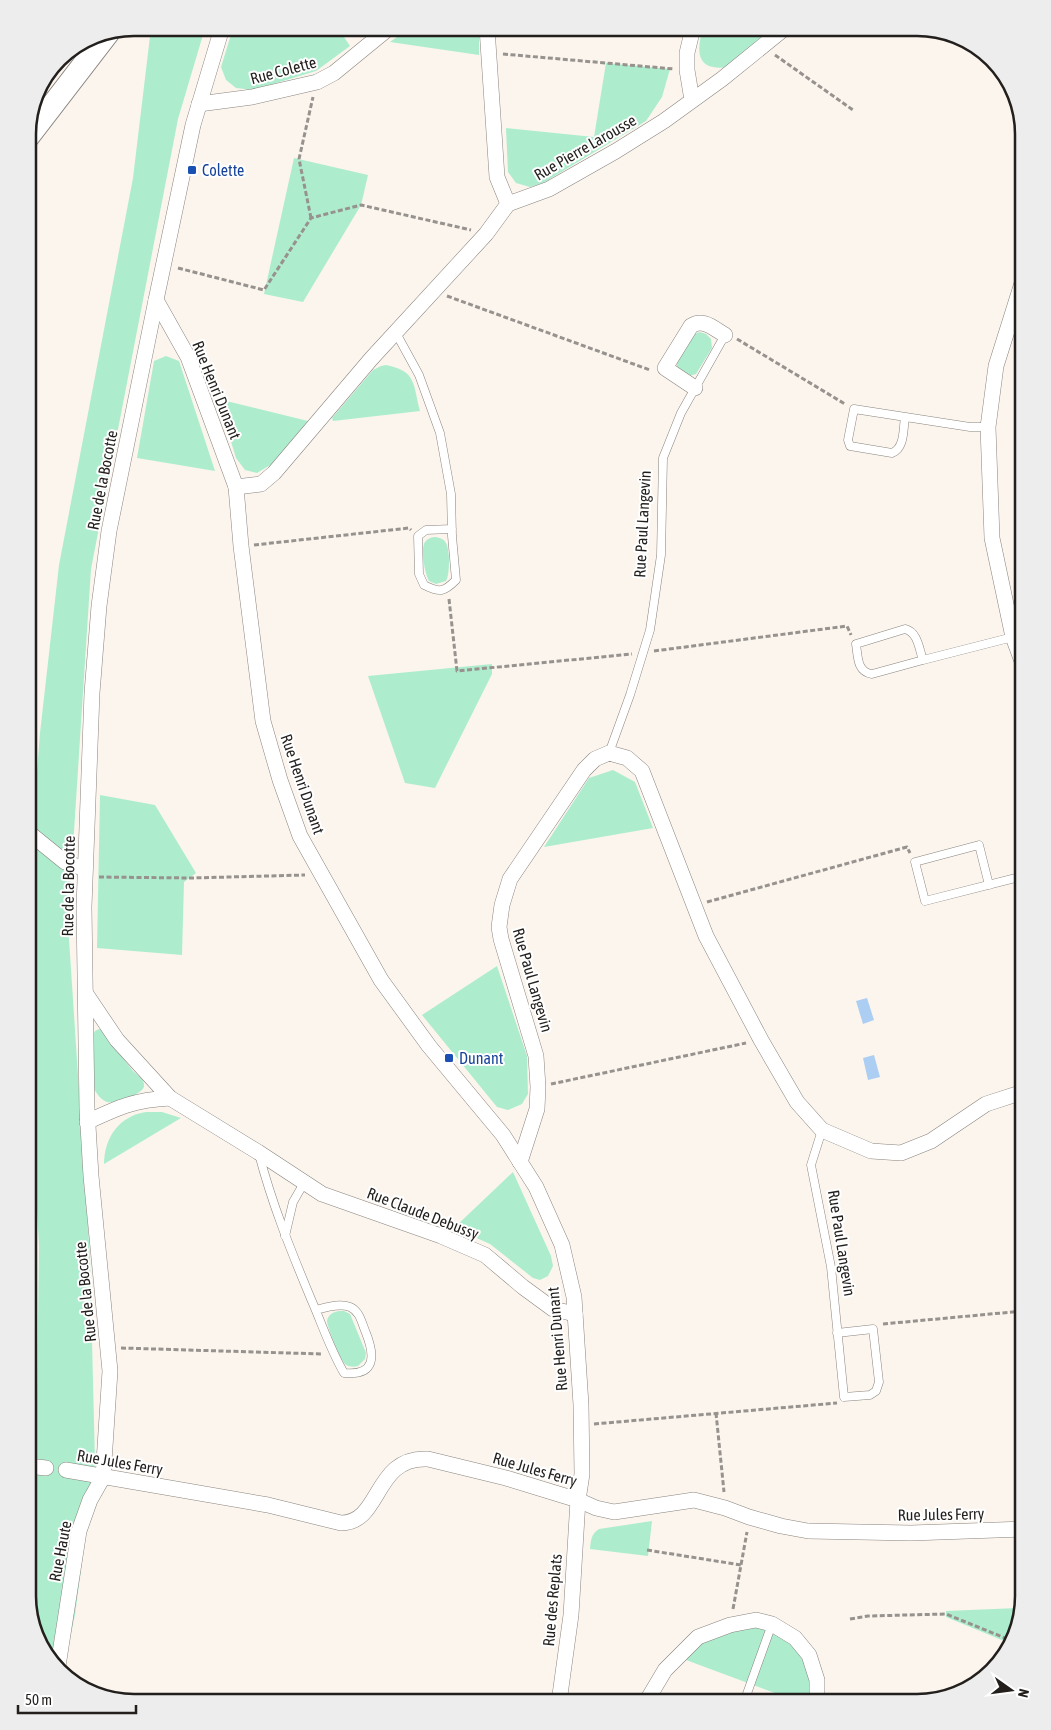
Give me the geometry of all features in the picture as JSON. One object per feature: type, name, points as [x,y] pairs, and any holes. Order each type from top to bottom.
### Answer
[{"type":"street","points":[[156,300],[183,170],[199,104],[220,36]]},
{"type":"street","name":"Rue Colette","points":[[199,104],[252,97],[317,82],[334,74],[379,36]]},
{"type":"street","points":[[236,487],[261,484],[274,473],[396,333],[486,234],[508,204],[497,178],[488,36]]},
{"type":"street","points":[[691,36],[687,53],[687,70],[692,100]]},
{"type":"street","name":"Rue Pierre Larousse","points":[[508,204],[550,189],[664,121],[722,79],[775,36]]},
{"type":"street","points":[[36,126],[100,43]]},
{"type":"street","name":"Rue Henri Dunant","points":[[156,300],[188,357],[236,487],[241,546],[263,721],[280,780],[300,836],[381,980],[430,1046],[503,1135],[536,1187],[562,1245],[574,1297],[582,1474],[578,1500]]},
{"type":"street","name":"Rue de la Bocotte","points":[[103,1477],[110,1372],[87,1122],[84,908],[92,693],[99,606],[110,531],[156,300]]},
{"type":"street","points":[[1015,308],[996,366],[988,427],[992,538],[1015,642]]},
{"type":"street","points":[[695,388],[665,368],[691,326],[696,322],[702,322],[729,336]]},
{"type":"street","points":[[609,753],[627,758],[642,771],[706,936],[761,1040],[797,1102],[822,1130],[871,1151],[901,1153],[931,1142],[986,1104],[1015,1095]]},
{"type":"street","name":"Rue Paul Langevin","points":[[520,1162],[537,1109],[536,1056],[501,939],[499,927],[502,905],[510,879],[584,770],[595,759],[609,753]]},
{"type":"street","points":[[36,838],[65,862],[86,873]]},
{"type":"street","name":"Rue Claude Debussy","points":[[86,994],[117,1040],[170,1098],[322,1194],[441,1236],[485,1255],[553,1309],[575,1314]]},
{"type":"street","points":[[87,1122],[122,1105],[147,1099],[170,1098]]},
{"type":"street","name":"Rue Jules Ferry","points":[[66,1470],[268,1505],[341,1523],[350,1522],[361,1517],[390,1474],[398,1466],[418,1458],[506,1478],[578,1500],[596,1508],[614,1512],[694,1500],[781,1526],[808,1531],[911,1533],[1015,1529]]},
{"type":"street","points":[[36,1467],[46,1468]]},
{"type":"street","name":"Rue Haute","points":[[59,1658],[79,1531],[90,1500],[103,1477]]},
{"type":"street","name":"Rue des Replats","points":[[560,1694],[571,1615],[578,1500]]},
{"type":"street","points":[[651,1694],[665,1670],[698,1637],[730,1624],[756,1620],[772,1624],[795,1638],[809,1655],[817,1680],[817,1694]]},
{"type":"lane","points":[[396,333],[419,375],[440,433],[452,494],[452,528],[456,580],[448,589],[441,591],[433,590],[424,585],[419,574],[418,536],[426,530],[452,528]]},
{"type":"lane","name":"Rue Paul Langevin","points":[[609,753],[650,630],[662,555],[663,458],[681,413],[729,336]]},
{"type":"lane","points":[[905,417],[901,446],[897,451],[892,453],[850,446],[848,440],[854,409],[970,427],[988,427]]},
{"type":"lane","points":[[923,660],[915,635],[911,630],[905,629],[856,644],[861,669],[866,673],[872,674],[1013,637]]},
{"type":"lane","points":[[990,885],[979,845],[915,862],[925,901],[990,885],[1015,878]]},
{"type":"lane","name":"Rue Paul Langevin","points":[[822,1130],[811,1165],[831,1267],[844,1397]]},
{"type":"lane","points":[[258,1152],[267,1187],[285,1236],[333,1354],[344,1372],[354,1374],[366,1369],[372,1359],[371,1347],[358,1313],[350,1307],[337,1305],[316,1310]]},
{"type":"lane","points":[[285,1236],[293,1202],[304,1182]]},
{"type":"lane","points":[[837,1333],[873,1329],[879,1382],[876,1391],[870,1395],[844,1397]]},
{"type":"lane","points":[[747,1694],[772,1624]]},
{"type":"path","points":[[762,46],[853,110]]},
{"type":"path","points":[[489,52],[687,70]]},
{"type":"path","points":[[311,218],[299,159],[317,82]]},
{"type":"path","points":[[195,272],[264,290],[311,218],[361,205],[486,234]]},
{"type":"path","points":[[434,291],[655,372],[665,368]]},
{"type":"path","points":[[729,336],[854,409]]},
{"type":"path","points":[[241,546],[409,528],[418,536]]},
{"type":"path","points":[[448,589],[457,672],[634,653]]},
{"type":"path","points":[[643,652],[847,626],[856,644]]},
{"type":"path","points":[[695,905],[907,847],[915,862]]},
{"type":"path","points":[[86,873],[191,878],[322,875]]},
{"type":"path","points":[[538,1087],[761,1040]]},
{"type":"path","points":[[873,1329],[882,1324],[1015,1312]]},
{"type":"path","points":[[108,1347],[333,1354]]},
{"type":"path","points":[[581,1425],[837,1403],[844,1397]]},
{"type":"path","points":[[716,1413],[725,1508]]},
{"type":"path","points":[[730,1624],[750,1517]]},
{"type":"path","points":[[647,1550],[741,1565]]},
{"type":"path","points":[[850,1619],[868,1616],[946,1614],[1005,1638]]},
{"type":"green space","points":[[150,36],[203,36],[178,119],[91,569],[68,924],[90,1257],[95,1464],[75,1615],[64,1663],[46,1639],[37,1609],[36,1596],[39,1246],[36,1191],[36,785],[59,565],[133,178]]},
{"type":"green space","points":[[231,36],[343,36],[350,46],[316,71],[253,90],[236,88],[226,80],[221,67]]},
{"type":"green space","points":[[398,36],[479,36],[479,55],[390,42]]},
{"type":"green space","points":[[701,36],[767,36],[728,67],[717,68],[704,63],[699,52]]},
{"type":"green space","points":[[606,63],[670,69],[662,97],[646,121],[543,183],[530,187],[516,183],[508,172],[506,128],[594,137]]},
{"type":"green space","points":[[294,158],[368,175],[361,205],[303,302],[264,294]]},
{"type":"green space","points":[[700,332],[706,334],[711,339],[712,348],[696,374],[689,376],[677,368],[677,361],[692,335]]},
{"type":"green space","points":[[166,356],[179,361],[215,471],[137,458],[154,361]]},
{"type":"green space","points":[[386,365],[409,375],[420,411],[333,421],[332,418],[373,370]]},
{"type":"green space","points":[[218,399],[308,421],[272,464],[257,473],[245,470],[236,458]]},
{"type":"green space","points":[[436,537],[446,543],[449,562],[446,581],[436,584],[427,578],[423,550],[426,541]]},
{"type":"green space","points":[[492,664],[492,674],[435,788],[405,783],[368,676]]},
{"type":"green space","points":[[613,770],[635,782],[653,828],[544,847],[589,778]]},
{"type":"green space","points":[[100,795],[155,805],[196,873],[184,882],[182,955],[97,948]]},
{"type":"green space","points":[[497,966],[527,1056],[528,1094],[522,1104],[508,1110],[497,1107],[422,1015]]},
{"type":"green space","points":[[99,1029],[104,1030],[125,1061],[143,1081],[143,1089],[128,1098],[107,1102],[94,1089],[93,1035]]},
{"type":"green space","points":[[146,1112],[162,1112],[181,1118],[104,1164],[107,1145],[115,1130],[128,1118]]},
{"type":"green space","points":[[513,1172],[551,1256],[553,1266],[548,1276],[540,1280],[533,1278],[490,1244],[454,1228]]},
{"type":"green space","points":[[339,1311],[350,1314],[366,1353],[365,1359],[358,1366],[346,1365],[329,1330],[327,1321],[330,1315]]},
{"type":"green space","points":[[652,1521],[648,1556],[590,1549],[593,1535],[599,1529]]},
{"type":"green space","points":[[1014,1608],[1004,1641],[946,1617],[946,1611]]},
{"type":"green space","points":[[756,1620],[809,1655],[816,1694],[777,1694],[678,1657],[698,1637]]},
{"type":"water","points":[[867,998],[874,1020],[863,1024],[856,1001]]},
{"type":"water","points":[[874,1055],[880,1077],[868,1080],[863,1058]]},
{"type":"place","name":"Colette","points":[[192,170]]},
{"type":"place","name":"Dunant","points":[[449,1058]]}]
